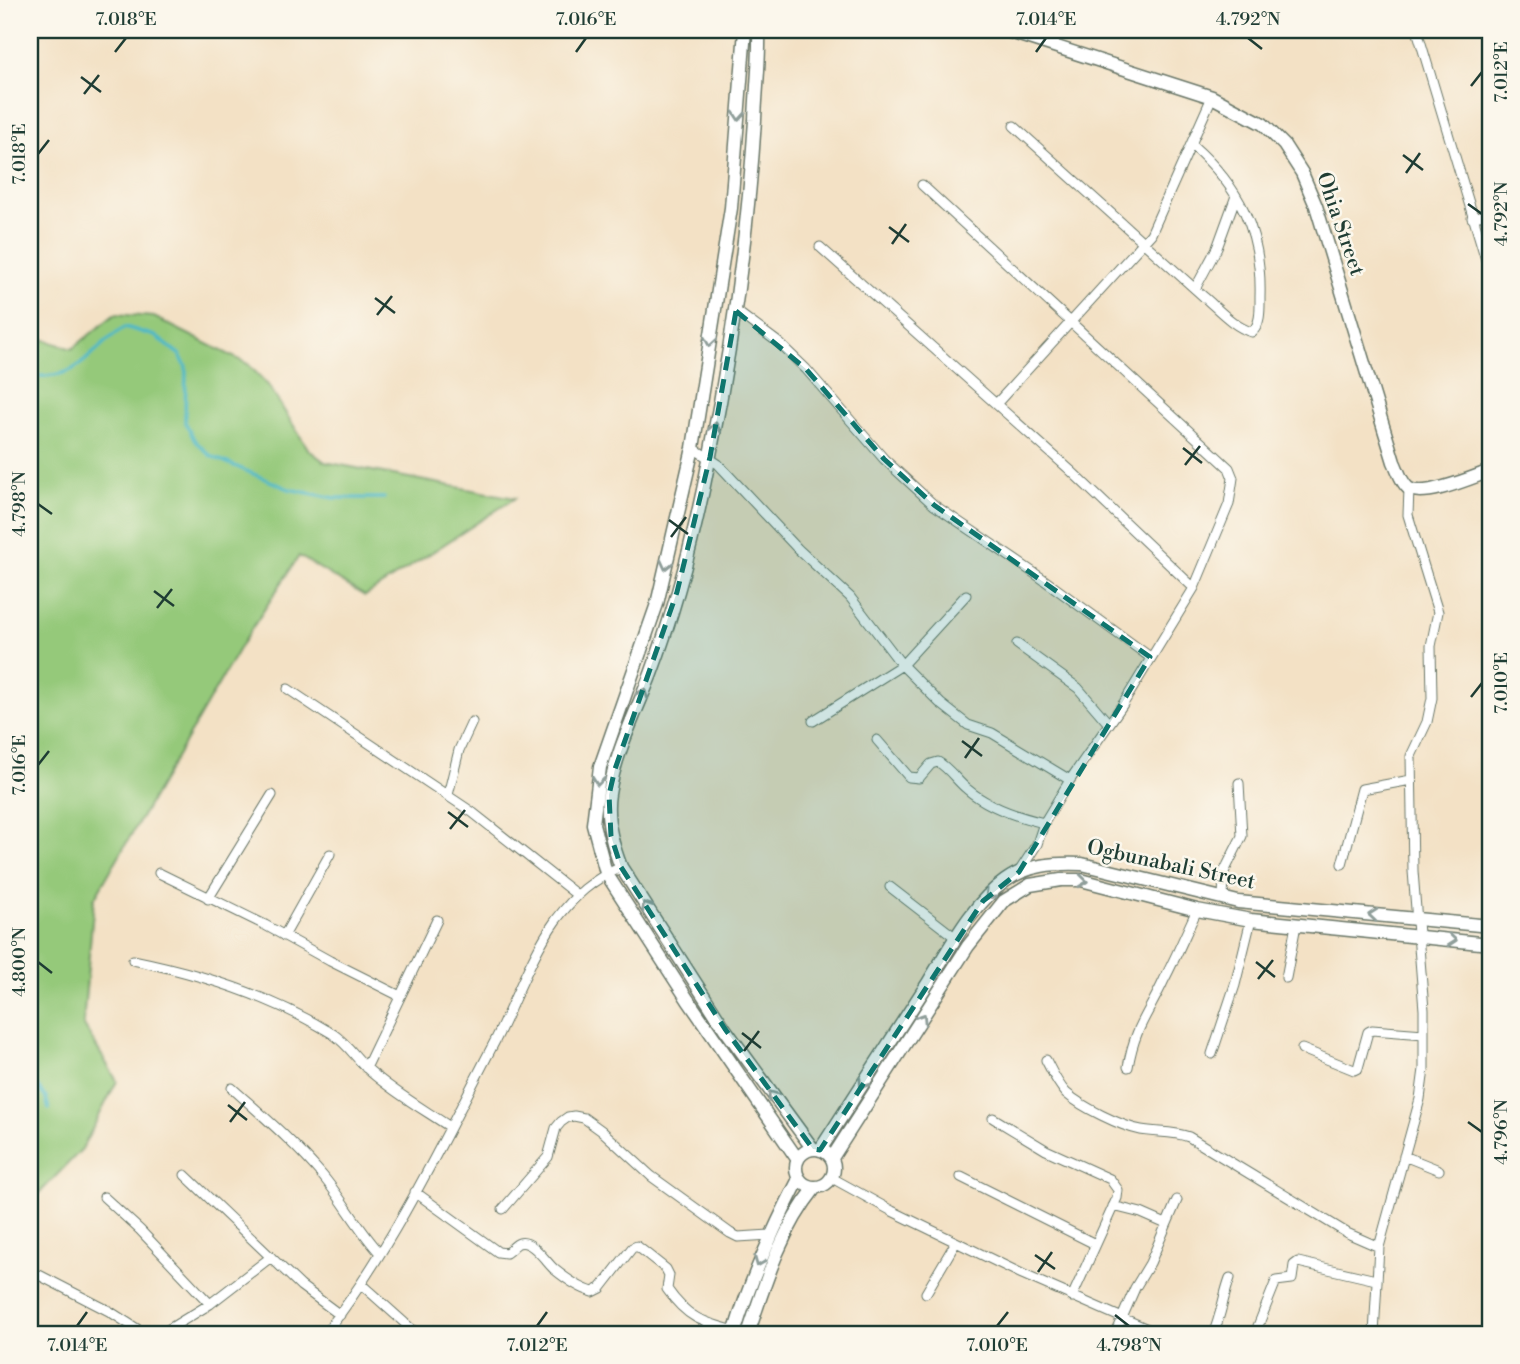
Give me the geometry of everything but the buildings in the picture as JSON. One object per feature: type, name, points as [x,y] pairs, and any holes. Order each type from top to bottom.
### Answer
[{"type":"street","points":[[745,30],[731,208],[693,448],[657,604],[600,767],[593,824],[607,873],[688,1000],[798,1160],[799,1179],[815,1188],[822,1187],[832,1178],[834,1164],[831,1158],[817,1149],[725,1029],[621,867],[611,836],[608,795],[677,592],[710,457],[736,311],[748,208],[759,30]]},
{"type":"street","name":"Ohia Street","points":[[1004,30],[1212,97],[1246,113],[1270,130],[1284,145],[1302,173],[1317,206],[1394,462],[1402,481],[1409,489]]},
{"type":"street","points":[[1417,30],[1490,273]]},
{"type":"street","points":[[997,403],[1143,244],[1155,226],[1212,97]]},
{"type":"street","points":[[1014,126],[1195,289],[1248,332],[1254,331],[1258,323],[1261,264],[1254,237],[1227,181],[1192,145]]},
{"type":"street","points":[[922,185],[1232,471],[1233,485],[1229,504],[1194,588],[1109,724],[1070,780],[1044,823],[1037,844],[1019,872]]},
{"type":"street","points":[[1195,289],[1217,248],[1236,196]]},
{"type":"street","points":[[731,208],[748,208]]},
{"type":"street","points":[[1472,218],[1490,213]]},
{"type":"street","points":[[820,247],[997,403],[1194,588]]},
{"type":"street","points":[[736,311],[779,343],[806,369],[884,459],[934,505],[1040,577],[1150,657]]},
{"type":"street","points":[[693,448],[710,457],[799,549],[850,597],[902,665],[960,720],[992,733],[1070,780]]},
{"type":"street","points":[[1374,1334],[1379,1247],[1420,1099],[1424,1069],[1424,1010],[1416,919],[1411,756],[1427,722],[1432,698],[1431,646],[1438,612],[1408,515],[1409,489],[1422,492],[1436,489],[1490,471]]},
{"type":"street","points":[[813,721],[902,665],[965,595]]},
{"type":"street","points":[[1017,644],[1078,688],[1109,724]]},
{"type":"street","points":[[288,689],[448,795],[577,895]]},
{"type":"street","points":[[448,795],[459,750],[472,722]]},
{"type":"street","points":[[877,740],[909,777],[919,778],[931,764],[937,762],[981,799],[1018,817],[1044,823]]},
{"type":"street","points":[[1342,864],[1362,789],[1411,780]]},
{"type":"street","points":[[1223,899],[1224,872],[1242,836],[1239,783]]},
{"type":"street","points":[[208,899],[272,795]]},
{"type":"street","points":[[1037,844],[1042,857],[1049,864]]},
{"type":"street","points":[[284,936],[330,855]]},
{"type":"street","name":"Ogbunabali Street","points":[[817,1149],[956,938],[983,901],[1004,881],[1019,872],[1049,864],[1082,864],[1223,899],[1291,908],[1490,926]]},
{"type":"street","points":[[325,1334],[361,1284],[415,1192],[546,937],[577,895],[591,882],[621,867]]},
{"type":"street","points":[[159,873],[400,996]]},
{"type":"street","name":"Ogbunabali Street","points":[[831,1158],[988,919],[1015,892],[1045,882],[1081,880],[1197,910],[1251,920],[1490,944]]},
{"type":"street","points":[[890,887],[956,938]]},
{"type":"street","points":[[1128,1067],[1132,1042],[1140,1021],[1163,983],[1197,910]]},
{"type":"street","points":[[366,1068],[437,920]]},
{"type":"street","points":[[1213,1054],[1236,985],[1251,920]]},
{"type":"street","points":[[1286,978],[1296,925]]},
{"type":"street","points":[[133,960],[197,976],[281,1006],[334,1035],[349,1046],[366,1068],[450,1127]]},
{"type":"street","points":[[1302,1049],[1354,1070],[1358,1068],[1368,1032],[1372,1030],[1424,1034]]},
{"type":"street","points":[[1046,1060],[1062,1087],[1086,1105],[1136,1129],[1176,1132],[1189,1137],[1347,1234],[1379,1247]]},
{"type":"street","points":[[232,1088],[323,1176],[350,1211],[360,1230],[380,1253]]},
{"type":"street","points":[[503,1209],[548,1157],[556,1128],[568,1117],[574,1116],[584,1118],[602,1131],[651,1175],[730,1233],[738,1237],[770,1235]]},
{"type":"street","points":[[993,1118],[1046,1150],[1100,1172],[1111,1179],[1118,1190],[1072,1297]]},
{"type":"street","points":[[798,1160],[807,1151],[817,1149]]},
{"type":"street","points":[[1404,1156],[1439,1170]]},
{"type":"street","points":[[185,1175],[301,1286],[340,1315]]},
{"type":"street","points":[[961,1177],[1095,1244]]},
{"type":"street","points":[[832,1178],[956,1242],[1072,1297],[1159,1334]]},
{"type":"street","points":[[739,1333],[743,1305],[770,1235],[799,1179]]},
{"type":"street","points":[[739,1333],[797,1211],[815,1188]]},
{"type":"street","points":[[415,1192],[498,1252],[506,1253],[518,1243],[526,1243],[553,1269],[593,1292],[601,1288],[632,1248],[637,1246],[666,1269],[669,1275],[667,1289],[681,1307],[701,1322],[739,1333]]},
{"type":"street","points":[[104,1197],[140,1230],[210,1304]]},
{"type":"street","points":[[1115,1334],[1135,1287],[1150,1264],[1177,1200]]},
{"type":"street","points":[[1113,1206],[1141,1213],[1166,1224]]},
{"type":"street","points":[[926,1293],[956,1242]]},
{"type":"street","points":[[161,1334],[210,1304],[271,1257]]},
{"type":"street","points":[[1258,1326],[1276,1281],[1292,1279],[1294,1265],[1298,1262],[1376,1280]]},
{"type":"street","points":[[39,1275],[109,1311],[145,1334]]},
{"type":"street","points":[[1213,1334],[1221,1315],[1222,1300],[1230,1278]]},
{"type":"street","points":[[1490,1279],[1490,1317]]},
{"type":"street","points":[[361,1284],[413,1333]]},
{"type":"highlighted area","points":[[736,311],[806,369],[884,459],[934,505],[1150,657],[1019,872],[983,901],[820,1150],[813,1149],[725,1029],[621,867],[611,836],[609,795],[615,769],[677,592],[710,457]]},
{"type":"green space","points":[[115,314],[154,317],[248,364],[268,385],[309,450],[325,462],[515,498],[365,596],[299,556],[240,647],[94,899],[83,1024],[117,1081],[82,1149],[30,1203],[30,335],[72,349]]},
{"type":"waterway","points":[[30,377],[58,374],[73,369],[125,327],[155,336],[180,355],[186,367],[185,422],[195,441],[211,456],[289,489],[335,498],[384,498]]},
{"type":"waterway","points":[[30,1077],[46,1098],[49,1109]]}]
